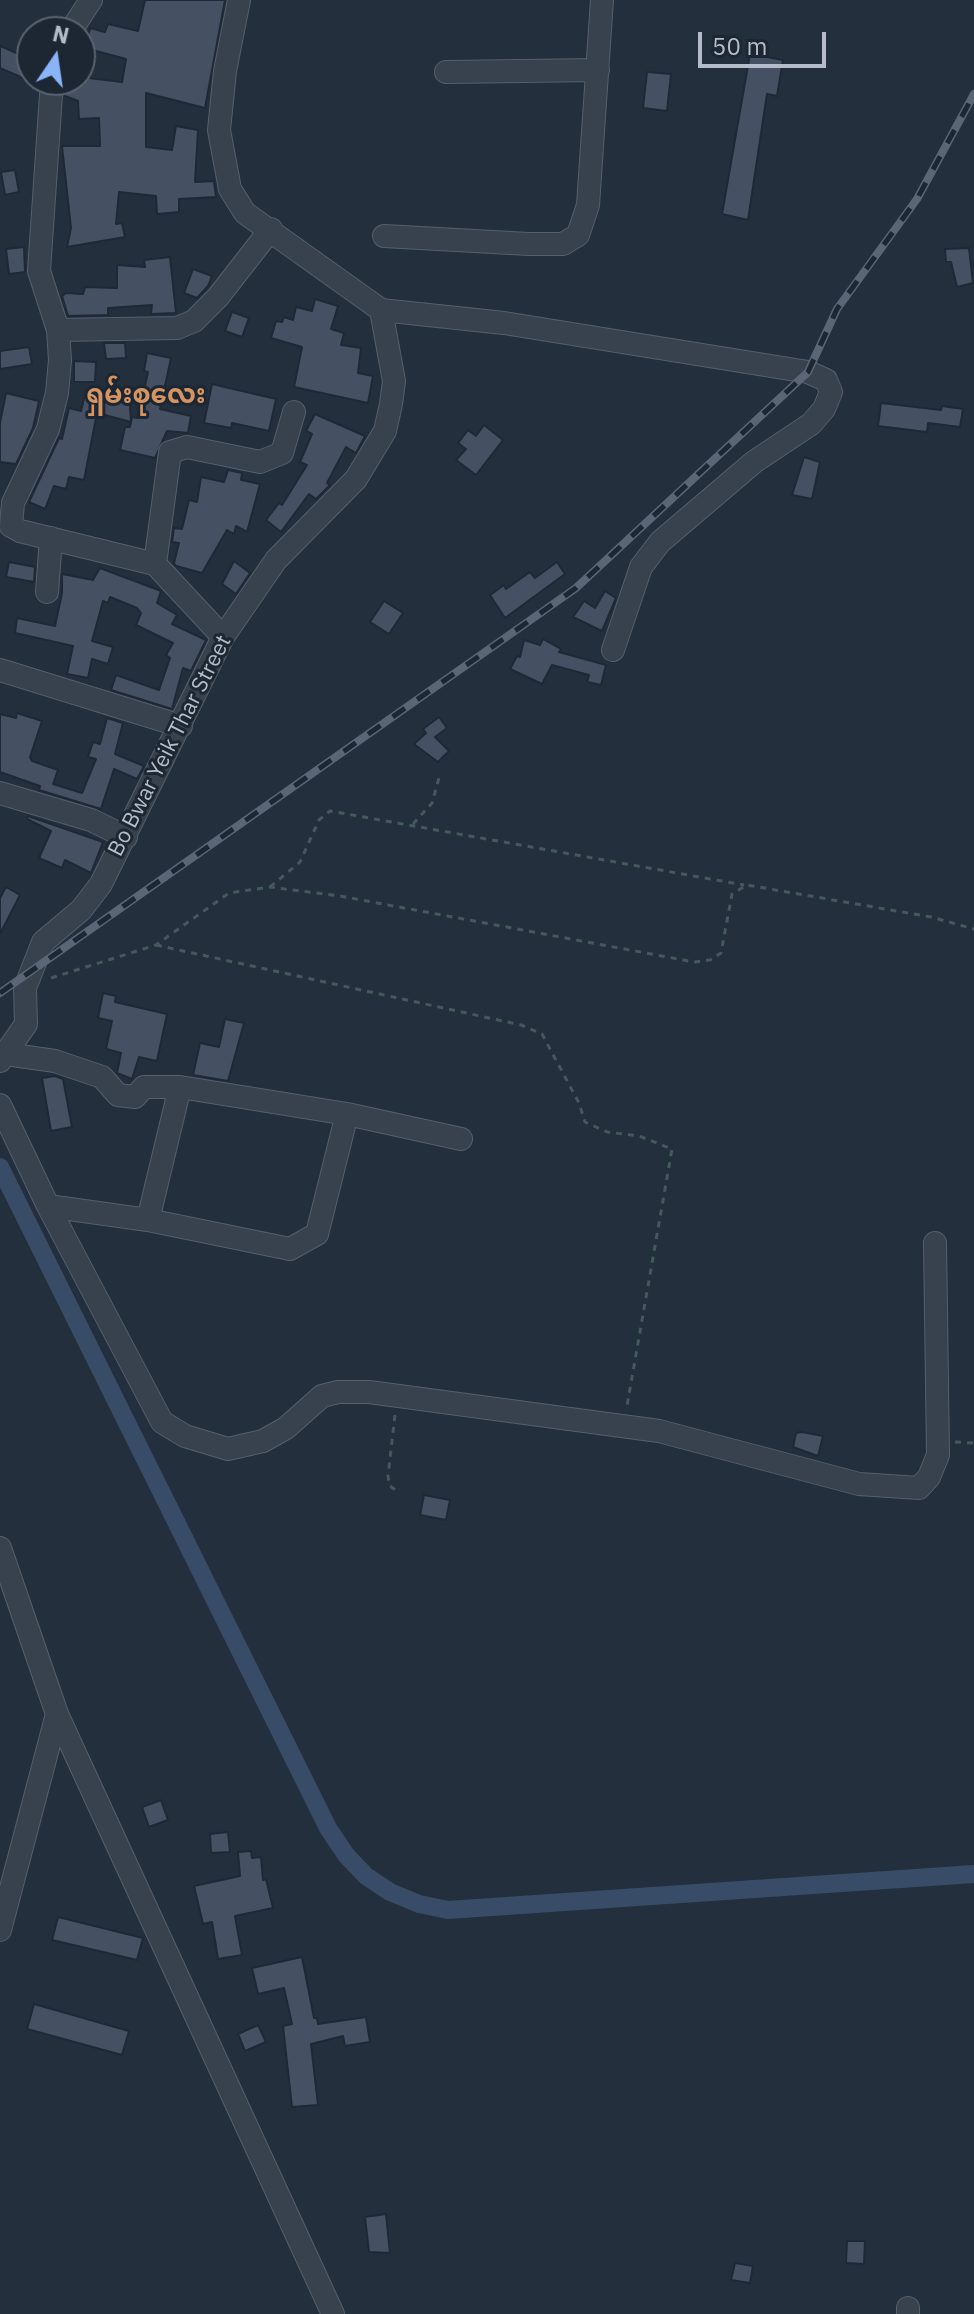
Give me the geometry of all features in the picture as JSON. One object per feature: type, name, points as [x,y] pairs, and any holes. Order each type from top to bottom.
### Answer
[{"type":"street","points":[[239,0],[225,71],[219,130],[230,189],[245,213],[381,310],[504,323],[815,373],[826,380],[831,392],[824,409],[811,424],[754,462],[660,542],[636,578],[613,650]]},
{"type":"street","points":[[384,236],[563,244],[578,235],[588,205],[602,0]]},
{"type":"street","points":[[446,72],[598,70]]},
{"type":"street","points":[[51,96],[39,271],[58,330],[60,360],[57,393],[48,429],[13,503],[6,529],[155,564],[223,637]]},
{"type":"street","points":[[58,330],[177,328],[194,321],[218,297],[271,229]]},
{"type":"street","name":"Bo Bwar Yeik Thar Street","points":[[3,1058],[26,1024],[25,988],[43,942],[81,910],[101,884],[223,637],[276,560],[356,479],[385,431],[394,381],[381,310]]},
{"type":"street","points":[[155,564],[170,452],[187,447],[260,462],[282,453],[294,412]]},
{"type":"street","points":[[47,592],[51,538]]},
{"type":"street","points":[[0,670],[181,726]]},
{"type":"street","points":[[0,793],[91,820],[126,837]]},
{"type":"street","points":[[3,1058],[55,1061],[102,1077],[118,1095],[135,1097],[144,1087],[180,1087],[347,1114],[461,1139]]},
{"type":"street","points":[[148,1220],[180,1087]]},
{"type":"street","points":[[0,1105],[48,1206],[162,1422],[185,1436],[228,1449],[263,1441],[286,1428],[322,1396],[338,1392],[394,1395],[659,1431],[859,1484],[919,1488],[929,1477],[938,1455],[935,1243]]},
{"type":"street","points":[[48,1206],[148,1220],[290,1249],[317,1234],[347,1114]]},
{"type":"street","points":[[0,1548],[57,1714],[333,2314]]},
{"type":"street","points":[[0,1930],[57,1714]]},
{"type":"path","points":[[413,824],[432,803],[439,778]]},
{"type":"path","points":[[270,887],[300,862],[319,820],[330,811],[931,917],[974,929]]},
{"type":"path","points":[[25,988],[62,973],[156,945],[229,893],[270,887],[340,896],[702,962],[721,953],[732,894],[747,885]]},
{"type":"path","points":[[156,945],[521,1025],[542,1034],[579,1103],[585,1122],[607,1132],[664,1144],[672,1149],[623,1426]]},
{"type":"path","points":[[394,1395],[395,1423],[388,1476],[389,1485],[398,1492]]},
{"type":"building","points":[[145,0],[225,0],[205,108],[146,93],[146,147],[172,150],[176,126],[198,130],[195,182],[214,181],[216,197],[179,199],[179,212],[157,214],[156,196],[119,192],[116,224],[122,223],[125,237],[67,247],[71,228],[62,146],[100,146],[99,118],[79,119],[78,101],[65,96],[96,96],[96,79],[122,82],[126,59],[96,51],[96,30],[105,32],[108,24],[138,31]]},
{"type":"building","points":[[0,46],[16,53],[16,75],[0,68]]},
{"type":"building","points":[[750,54],[783,60],[777,96],[767,94],[748,220],[722,214]]},
{"type":"building","points":[[647,72],[671,74],[667,111],[643,108]]},
{"type":"building","points":[[15,170],[19,192],[5,195],[1,172]]},
{"type":"building","points":[[24,247],[25,272],[9,274],[6,249]]},
{"type":"building","points":[[969,248],[973,283],[957,287],[951,262],[946,262],[945,249]]},
{"type":"building","points":[[170,257],[176,313],[151,314],[152,305],[108,308],[108,315],[68,316],[62,296],[66,293],[83,294],[85,287],[117,288],[117,265],[145,267],[144,260]]},
{"type":"building","points":[[193,269],[212,276],[197,298],[184,293]]},
{"type":"building","points":[[315,299],[338,306],[331,329],[344,333],[341,345],[361,348],[358,373],[373,376],[368,403],[294,387],[302,347],[271,338],[276,321],[282,322],[284,317],[293,320],[296,307],[312,311]]},
{"type":"building","points":[[232,312],[249,318],[242,337],[225,331]]},
{"type":"building","points":[[104,343],[125,343],[126,358],[106,359]]},
{"type":"building","points":[[29,347],[32,364],[0,369],[0,351]]},
{"type":"building","points":[[147,353],[171,358],[160,409],[191,416],[188,433],[167,431],[155,458],[120,450],[125,427],[130,427],[132,417],[138,418],[148,372],[144,371]]},
{"type":"building","points":[[74,361],[96,362],[95,382],[74,382]]},
{"type":"building","points":[[212,384],[276,399],[269,431],[232,423],[231,428],[204,423]]},
{"type":"building","points":[[86,390],[130,405],[131,422],[97,413],[84,480],[69,477],[66,489],[54,486],[45,509],[29,502],[59,438],[62,439],[69,408],[81,411]]},
{"type":"building","points":[[6,393],[39,401],[33,428],[16,464],[0,462],[0,423]]},
{"type":"building","points":[[881,403],[941,410],[942,406],[963,409],[960,427],[928,423],[927,432],[878,426]]},
{"type":"building","points":[[315,414],[365,436],[356,453],[346,447],[327,483],[330,485],[316,499],[309,494],[281,532],[266,520],[279,503],[282,505],[307,465],[300,462],[312,434],[306,431]]},
{"type":"building","points":[[484,425],[503,440],[476,475],[456,460],[466,449],[458,443],[468,430],[476,436]]},
{"type":"building","points":[[804,457],[820,462],[812,499],[792,495]]},
{"type":"building","points":[[228,470],[242,473],[241,480],[260,484],[247,532],[236,526],[234,534],[227,530],[202,573],[176,566],[179,543],[172,542],[174,528],[182,529],[189,500],[197,502],[201,477],[224,482]]},
{"type":"building","points":[[234,561],[250,573],[236,594],[222,584]]},
{"type":"building","points":[[9,562],[35,567],[34,582],[6,577]]},
{"type":"building","points":[[557,562],[565,574],[505,618],[490,595],[504,585],[506,589],[530,572],[535,578]]},
{"type":"building","points":[[100,568],[161,591],[157,603],[177,615],[172,624],[206,640],[191,671],[183,668],[172,709],[111,690],[116,675],[159,690],[170,658],[166,655],[173,643],[136,625],[141,613],[137,608],[110,597],[108,603],[103,601],[92,641],[113,647],[108,664],[92,659],[88,678],[67,674],[73,646],[15,633],[17,618],[55,626],[62,593],[62,574],[93,580]]},
{"type":"building","points":[[605,591],[616,598],[602,631],[573,617],[584,601],[595,608]]},
{"type":"building","points":[[384,601],[403,613],[389,634],[370,622]]},
{"type":"building","points":[[543,639],[561,649],[559,652],[606,665],[601,685],[587,682],[589,675],[552,665],[542,684],[510,669],[517,656],[520,657],[524,640],[540,645]]},
{"type":"building","points":[[17,713],[42,721],[30,757],[32,761],[58,770],[53,784],[82,793],[96,759],[88,757],[93,742],[100,744],[107,718],[123,723],[115,754],[144,766],[137,779],[114,769],[101,809],[39,790],[40,786],[0,772],[0,714],[16,718]]},
{"type":"building","points":[[439,717],[447,728],[435,737],[449,751],[438,762],[414,744],[426,733],[423,729]]},
{"type":"building","points":[[28,816],[103,842],[91,873],[65,860],[62,868],[39,858],[51,831],[27,819]]},
{"type":"building","points":[[6,887],[20,895],[0,934],[0,898]]},
{"type":"building","points":[[103,993],[116,996],[115,1002],[167,1014],[157,1061],[139,1057],[132,1079],[117,1073],[121,1053],[106,1049],[112,1021],[98,1018]]},
{"type":"building","points":[[225,1019],[244,1023],[228,1081],[193,1075],[200,1043],[219,1047]]},
{"type":"building","points":[[55,1076],[63,1079],[72,1127],[51,1131],[42,1078]]},
{"type":"building","points":[[796,1433],[823,1436],[818,1456],[793,1447]]},
{"type":"building","points":[[424,1495],[450,1500],[446,1520],[420,1515]]},
{"type":"building","points":[[161,1800],[168,1820],[149,1827],[142,1807]]},
{"type":"building","points":[[228,1832],[230,1852],[211,1853],[210,1834]]},
{"type":"building","points":[[251,1851],[252,1858],[261,1857],[263,1880],[266,1879],[273,1908],[235,1916],[242,1955],[218,1959],[212,1922],[203,1924],[194,1886],[240,1876],[238,1852]]},
{"type":"building","points":[[58,1917],[143,1938],[137,1960],[52,1940]]},
{"type":"building","points":[[302,1957],[314,2018],[317,2018],[318,2024],[366,2017],[370,2042],[345,2046],[343,2036],[311,2044],[318,2105],[292,2107],[283,2026],[292,2024],[284,1988],[258,1994],[252,1968]]},
{"type":"building","points":[[34,2004],[129,2031],[122,2055],[27,2029]]},
{"type":"building","points":[[258,2025],[266,2042],[245,2051],[238,2034]]},
{"type":"building","points":[[386,2214],[390,2253],[369,2252],[365,2217]]},
{"type":"building","points":[[847,2241],[865,2241],[864,2264],[846,2263]]},
{"type":"building","points":[[735,2263],[753,2266],[750,2283],[731,2280]]},
{"type":"waterway","points":[[0,1167],[328,1828],[346,1855],[366,1876],[390,1892],[419,1904],[448,1910],[974,1874]]},
{"type":"railway","points":[[0,993],[576,588],[808,372],[837,309],[917,199],[974,94]]},
{"type":"district","name":"ရှမ်းစုလေး","points":[[146,395]]}]
